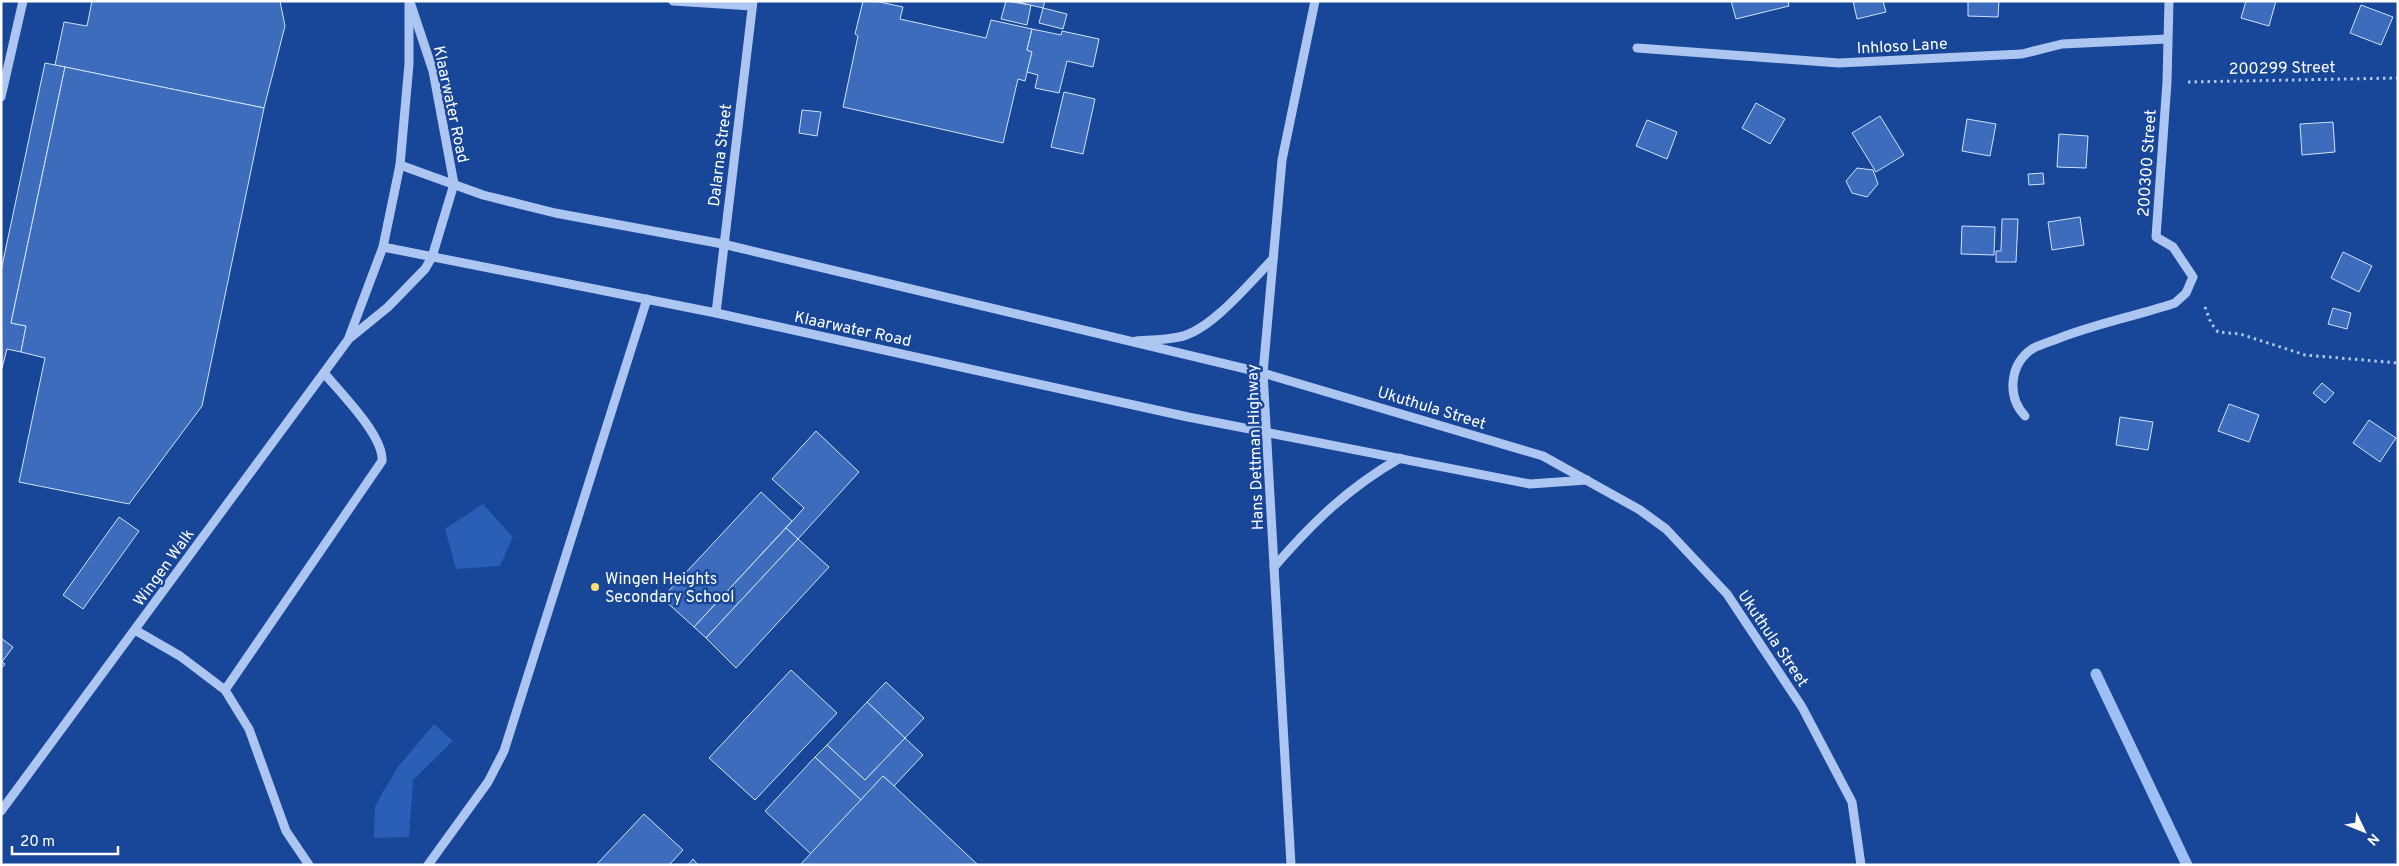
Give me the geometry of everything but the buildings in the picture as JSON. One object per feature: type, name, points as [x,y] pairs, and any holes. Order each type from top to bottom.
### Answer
[{"type":"street","points":[[1,97],[4,74],[23,1]]},
{"type":"street","name":"Klaarwater Road","points":[[410,1],[408,64],[400,165],[383,247],[716,313],[1188,417],[1266,432]]},
{"type":"street","name":"Klaarwater Road","points":[[410,1],[433,71],[454,184],[432,257]]},
{"type":"street","points":[[673,1],[753,4]]},
{"type":"street","name":"Hans Dettman Highway","points":[[1291,865],[1264,373],[1282,160],[1315,1]]},
{"type":"street","name":"200300 Street","points":[[2169,1],[2167,82],[2156,236],[2173,247],[2193,277]]},
{"type":"street","name":"Dalarna Street","points":[[716,313],[722,244],[753,4]]},
{"type":"street","name":"Inhloso Lane","points":[[1637,48],[1840,63],[2022,54],[2062,44],[2167,39]]},
{"type":"street","name":"Klaarwater Road","points":[[400,165],[483,194],[555,213],[722,244],[1264,373]]},
{"type":"street","name":"Wingen Walk","points":[[348,340],[383,247]]},
{"type":"street","name":"Wingen Walk","points":[[1,811],[348,340],[388,307],[425,269],[432,257]]},
{"type":"street","points":[[1128,342],[1180,337],[1190,333],[1221,310],[1273,259]]},
{"type":"street","points":[[2025,416],[2013,400],[2012,387],[2021,359],[2032,349],[2067,335],[2175,303],[2186,292],[2193,277]]},
{"type":"street","points":[[428,865],[488,782],[504,751],[647,299]]},
{"type":"street","points":[[224,690],[382,461],[380,446],[359,414],[324,373]]},
{"type":"street","name":"Ukuthula Street","points":[[1264,373],[1543,456],[1640,510],[1666,529],[1726,594],[1802,707],[1852,802],[1860,865]]},
{"type":"street","points":[[1266,432],[1530,484],[1588,480]]},
{"type":"street","points":[[1274,567],[1322,514],[1370,476],[1400,458]]},
{"type":"street","points":[[135,630],[180,656],[224,690],[248,730],[286,832],[309,865]]},
{"type":"path","name":"200299 Street","points":[[2167,82],[2398,78]]},
{"type":"path","points":[[2193,277],[2211,323],[2218,332],[2240,334],[2305,355],[2398,364]]},
{"type":"shaded area","points":[[483,504],[513,537],[500,566],[456,569],[445,529]]},
{"type":"shaded area","points":[[434,724],[453,741],[413,780],[409,837],[374,838],[375,806],[397,768]]},
{"type":"waterway","points":[[2096,674],[2187,865]]},
{"type":"place","name":"Wingen Heights Secondary School","points":[[595,587]]}]
